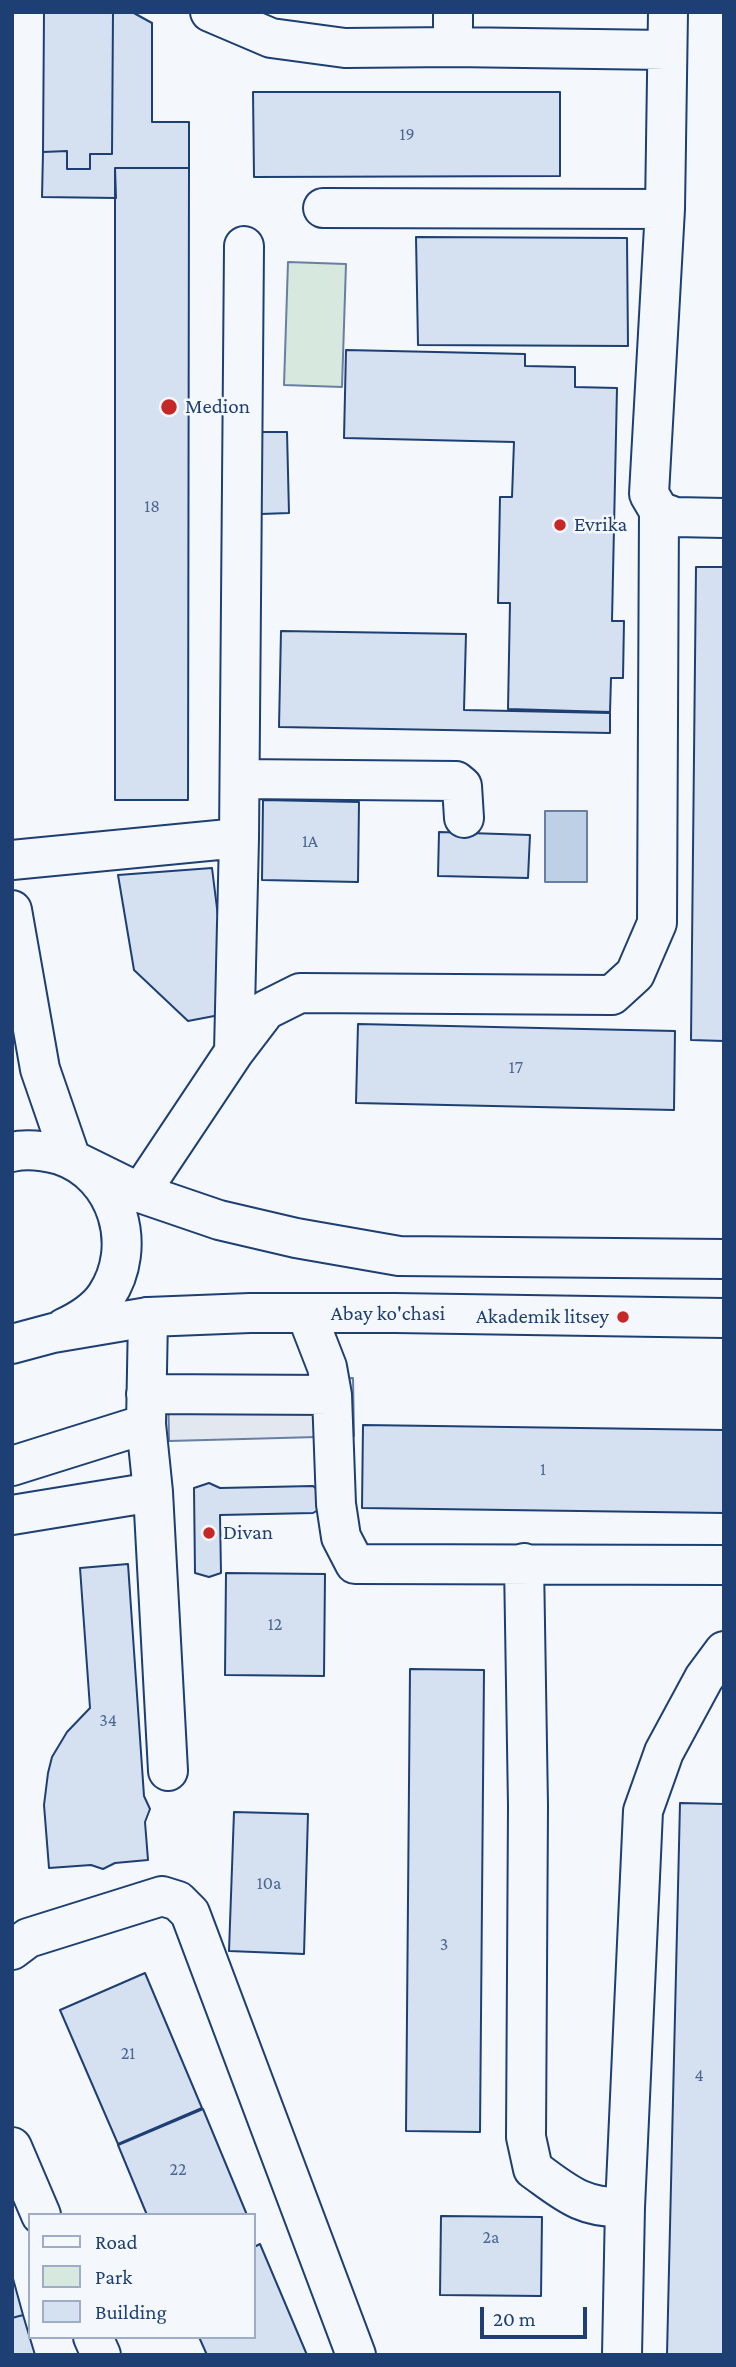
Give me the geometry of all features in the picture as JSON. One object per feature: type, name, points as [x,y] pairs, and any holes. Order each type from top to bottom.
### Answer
[{"type":"main road","points":[[210,12],[271,38],[306,28],[345,48],[453,30],[666,50]]},
{"type":"main road","points":[[140,1192],[207,1090],[267,1010],[300,993],[612,995],[635,974],[657,923],[659,511],[649,494],[665,209],[668,12]]},
{"type":"main road","points":[[323,208],[665,209]]},
{"type":"main road","points":[[234,1052],[240,838],[244,246]]},
{"type":"main road","points":[[659,511],[675,517],[724,518]]},
{"type":"main road","points":[[240,779],[456,781],[462,786],[464,818]]},
{"type":"main road","points":[[12,860],[240,838]]},
{"type":"main road","points":[[12,910],[40,1069],[71,1159],[97,1178],[115,1205],[123,1236],[120,1268],[106,1297],[98,1305],[82,1320],[53,1333],[12,1344]]},
{"type":"main road","points":[[12,1152],[45,1151],[71,1159],[140,1192],[219,1220],[296,1238],[399,1256],[724,1259]]},
{"type":"main road","points":[[306,1313],[327,1367],[332,1395],[341,1537],[355,1564],[724,1565]]},
{"type":"main road","name":"Abay ko'chasi","points":[[53,1333],[148,1317],[306,1313],[724,1318]]},
{"type":"main road","points":[[148,1317],[146,1409],[168,1771]]},
{"type":"main road","points":[[12,1333],[53,1333]]},
{"type":"main road","points":[[12,1466],[146,1409],[332,1395]]},
{"type":"main road","points":[[12,1515],[153,1492]]},
{"type":"main road","points":[[524,1563],[528,1806],[526,2137],[533,2169],[574,2199],[605,2208],[625,2207]]},
{"type":"main road","points":[[622,2355],[625,2207],[643,1811],[664,1752],[704,1678],[724,1651]]},
{"type":"main road","points":[[12,1951],[28,1938],[162,1896],[178,1901],[190,1913],[356,2355]]},
{"type":"main road","points":[[12,2147],[40,2213]]},
{"type":"main road","points":[[93,2339],[101,2355]]},
{"type":"green space","points":[[288,262],[346,264],[342,387],[284,385]]},
{"type":"shaded area","points":[[353,1378],[354,1436],[169,1441],[168,1383]]},
{"type":"water","points":[[545,811],[587,811],[587,882],[545,882]]},
{"type":"building","points":[[44,12],[113,12],[112,154],[90,154],[90,169],[67,169],[67,151],[43,152]]},
{"type":"building","points":[[113,12],[132,12],[152,23],[152,122],[189,122],[189,168],[115,168],[116,198],[42,197],[43,152],[67,151],[67,169],[90,169],[90,154],[112,154]]},
{"type":"building","points":[[253,92],[560,92],[560,176],[254,177]]},
{"type":"building","points":[[115,168],[189,168],[188,800],[115,800]]},
{"type":"building","points":[[416,237],[627,238],[628,346],[418,345]]},
{"type":"building","points":[[346,350],[525,354],[525,366],[575,367],[575,387],[617,388],[612,621],[624,621],[623,678],[611,678],[610,712],[508,709],[510,603],[498,603],[500,497],[512,497],[514,442],[344,438]]},
{"type":"building","points":[[259,432],[287,432],[289,513],[261,514]]},
{"type":"building","points":[[696,567],[724,567],[724,1041],[691,1040]]},
{"type":"building","points":[[281,631],[466,634],[464,710],[610,713],[610,733],[279,727]]},
{"type":"building","points":[[263,800],[359,802],[358,882],[262,880]]},
{"type":"building","points":[[439,832],[530,835],[528,878],[438,876]]},
{"type":"building","points":[[212,868],[230,1013],[188,1021],[134,970],[118,875]]},
{"type":"building","points":[[358,1024],[675,1031],[674,1110],[356,1103]]},
{"type":"building","points":[[363,1425],[724,1430],[724,1513],[362,1508]]},
{"type":"building","points":[[209,1483],[220,1488],[313,1486],[319,1491],[320,1509],[313,1513],[220,1515],[221,1573],[209,1577],[195,1573],[194,1488]]},
{"type":"building","points":[[128,1564],[144,1796],[150,1809],[145,1822],[148,1860],[115,1863],[103,1869],[91,1865],[49,1868],[44,1805],[52,1757],[67,1732],[90,1708],[80,1568]]},
{"type":"building","points":[[226,1573],[325,1574],[324,1676],[225,1675]]},
{"type":"building","points":[[410,1669],[484,1670],[480,2132],[406,2131]]},
{"type":"building","points":[[680,1803],[724,1804],[724,2355],[667,2354]]},
{"type":"building","points":[[234,1812],[308,1814],[304,1954],[229,1951]]},
{"type":"building","points":[[145,1973],[202,2108],[118,2144],[60,2010]]},
{"type":"building","points":[[203,2109],[246,2213],[146,2213],[118,2145]]},
{"type":"building","points":[[441,2216],[542,2217],[541,2296],[440,2295]]},
{"type":"building","points":[[260,2244],[307,2355],[207,2355],[200,2339],[256,2339],[256,2246]]},
{"type":"building","points":[[12,2275],[23,2315],[12,2318]]},
{"type":"building","points":[[23,2315],[28,2339],[35,2355],[12,2355],[12,2318]]},
{"type":"place","name":"Medion","points":[[169,407]]},
{"type":"place","name":"Evrika","points":[[560,525]]},
{"type":"place","name":"Akademik litsey","points":[[623,1317]]},
{"type":"place","name":"Divan","points":[[209,1533]]}]
